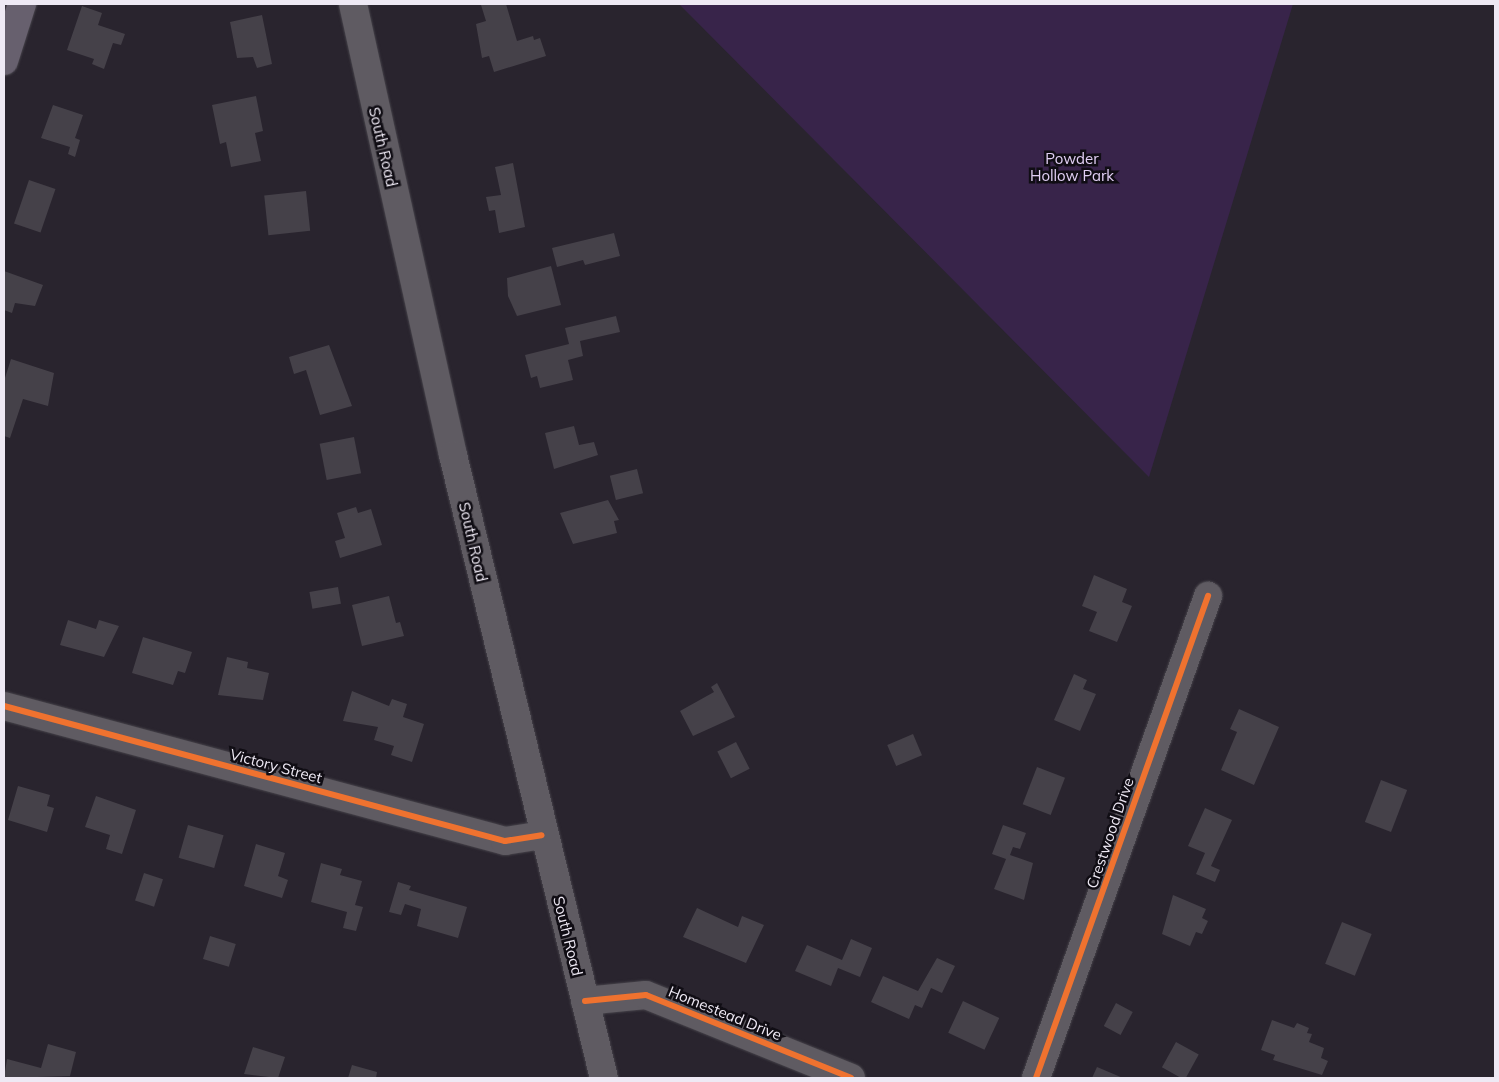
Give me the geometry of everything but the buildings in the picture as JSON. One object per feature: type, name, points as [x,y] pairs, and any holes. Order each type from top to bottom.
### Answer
[{"type":"main road","points":[[4,61],[22,4]]},
{"type":"street","name":"South Road","points":[[353,4],[542,835],[604,1078]]},
{"type":"street","name":"Crestwood Drive","points":[[1036,1078],[1208,596]]},
{"type":"street","name":"Victory Street","points":[[4,706],[505,841],[542,835]]},
{"type":"street","name":"Homestead Drive","points":[[584,1001],[646,995],[851,1078]]},
{"type":"green space","name":"Powder Hollow Park","points":[[679,4],[1293,4],[1149,477]]},
{"type":"cycle path","points":[[1036,1078],[1208,596]]},
{"type":"cycle path","points":[[4,706],[505,841],[542,835]]},
{"type":"cycle path","points":[[585,1001],[646,995],[851,1078]]}]
